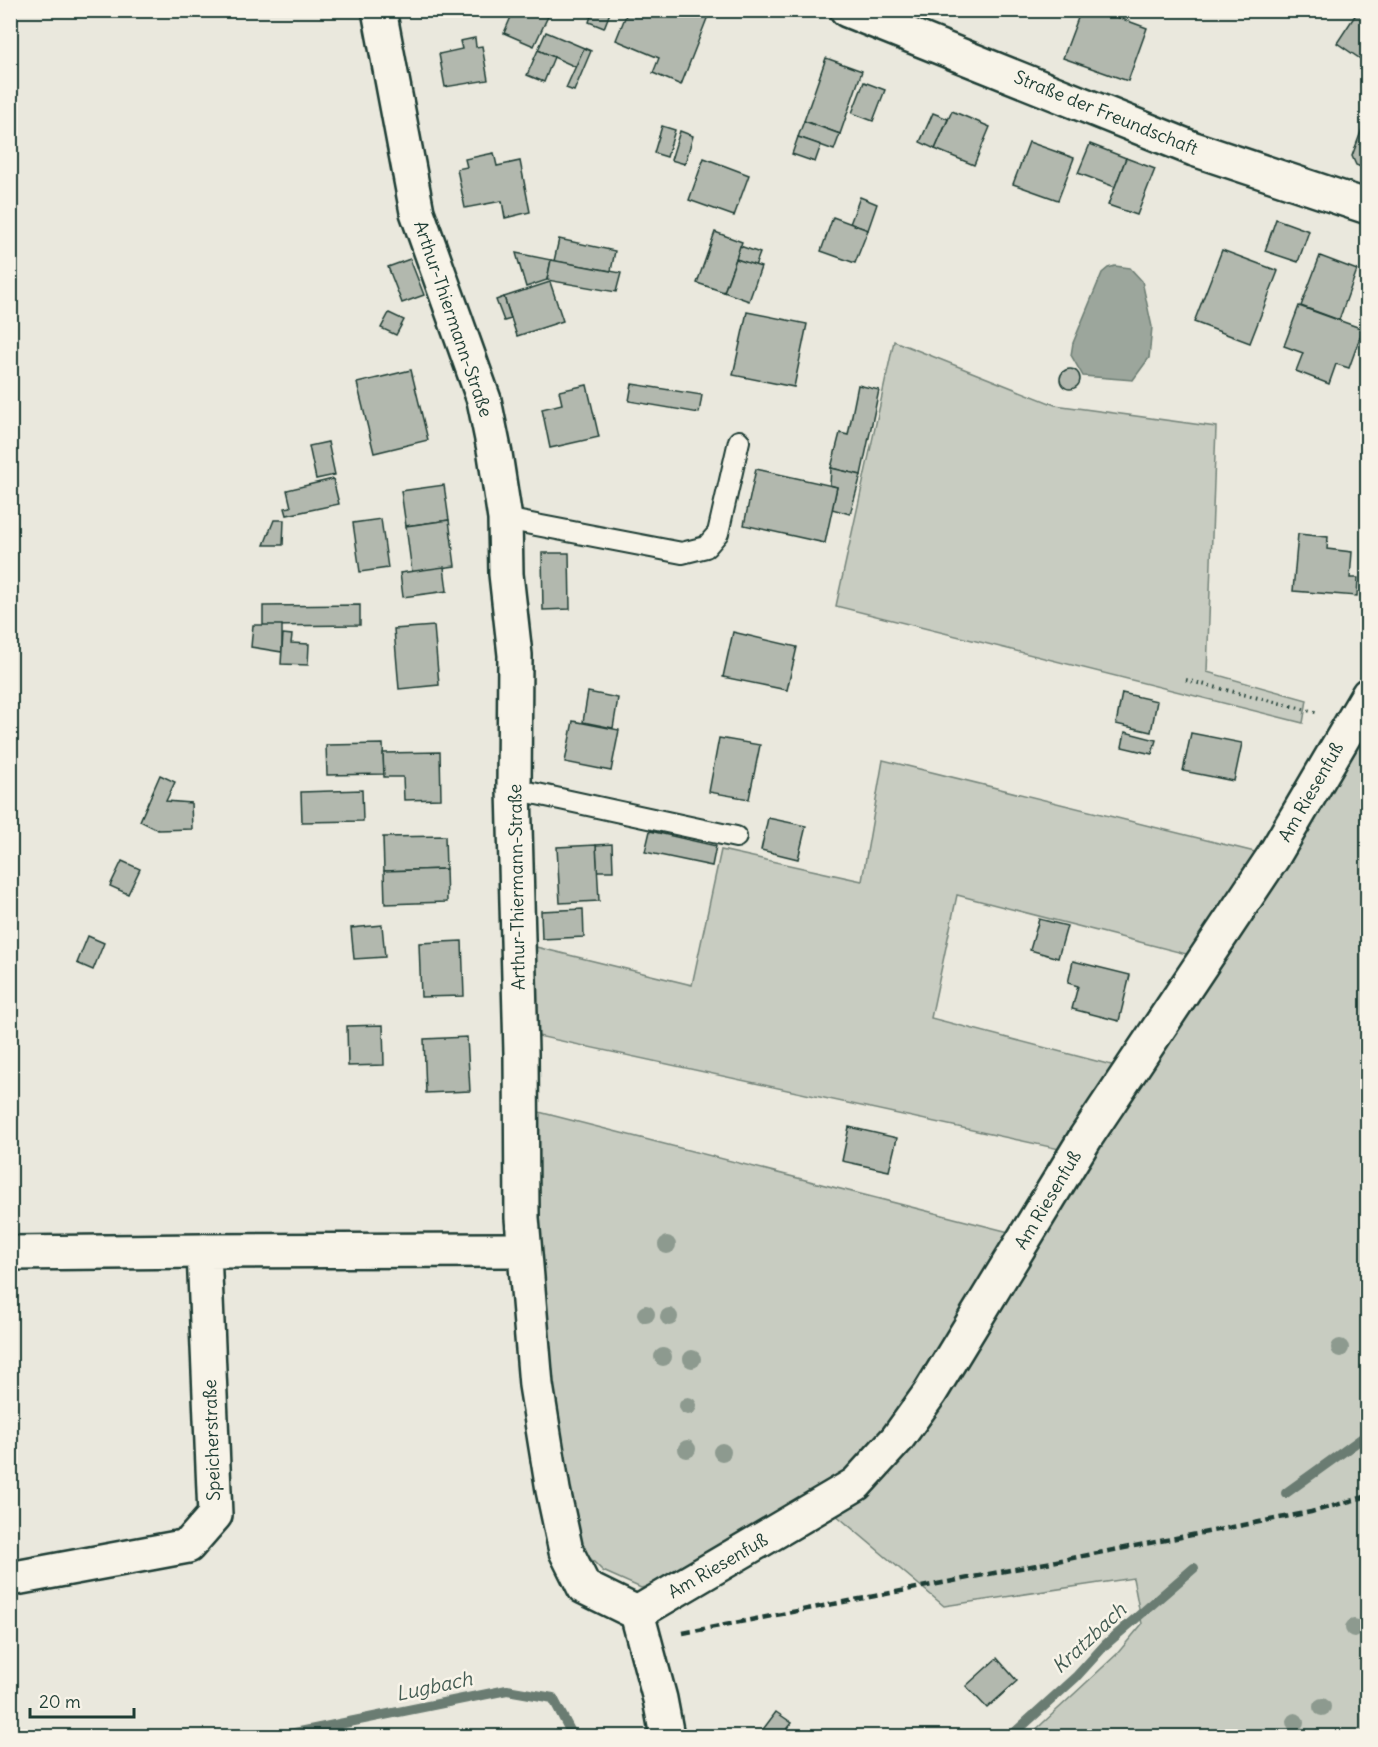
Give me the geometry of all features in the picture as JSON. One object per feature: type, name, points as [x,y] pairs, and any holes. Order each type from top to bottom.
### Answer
[{"type":"street","name":"Arthur-Thiermann-Straße","points":[[379,10],[417,212],[484,400],[505,519],[506,574],[515,655],[514,789],[521,1053],[522,1218],[536,1385],[553,1490],[566,1551],[584,1587],[637,1612]]},
{"type":"street","name":"Straße der Freundschaft","points":[[847,10],[1194,149],[1368,207]]},
{"type":"street","name":"Am Riesenfuß","points":[[637,1612],[856,1484],[897,1439],[930,1393],[1086,1137],[1273,857],[1360,708]]},
{"type":"street","points":[[10,1253],[524,1250]]},
{"type":"street","name":"Speicherstraße","points":[[10,1579],[188,1546],[215,1515],[204,1251]]},
{"type":"street","points":[[637,1612],[660,1699],[667,1737]]},
{"type":"lane","points":[[505,519],[682,554],[706,547],[718,533],[739,441]]},
{"type":"lane","points":[[514,789],[736,837]]},
{"type":"path","points":[[1186,680],[1360,708]]},
{"type":"shaded area","points":[[1115,266],[1130,268],[1142,281],[1152,327],[1149,358],[1133,380],[1083,376],[1071,355],[1073,343],[1102,273]]},
{"type":"shaded area","points":[[894,341],[1055,405],[1216,427],[1207,672],[1307,700],[1303,723],[836,606]]},
{"type":"shaded area","points":[[1367,720],[1367,1736],[1029,1736],[1117,1654],[1142,1624],[1133,1578],[944,1606],[835,1514],[978,1333]]},
{"type":"shaded area","points":[[883,760],[1263,854],[1194,956],[957,895],[931,1018],[1119,1067],[1064,1150],[538,1036],[536,947],[692,985],[721,850],[862,881]]},
{"type":"shaded area","points":[[539,1112],[1009,1232],[960,1321],[856,1470],[669,1580],[641,1588],[603,1571],[585,1553],[570,1500],[551,1386],[534,1227]]},
{"type":"building","points":[[514,10],[551,10],[534,46],[504,33]]},
{"type":"building","points":[[593,10],[611,10],[604,28],[589,22]]},
{"type":"building","points":[[628,10],[694,10],[708,16],[681,85],[653,73],[659,58],[616,40]]},
{"type":"building","points":[[1001,10],[1020,10],[1016,16]]},
{"type":"building","points":[[1081,10],[1098,10],[1147,28],[1128,81],[1063,58]]},
{"type":"building","points":[[1368,10],[1368,53],[1362,60],[1337,43],[1358,11],[1364,15]]},
{"type":"building","points":[[546,32],[584,48],[576,67],[538,50]]},
{"type":"building","points":[[475,38],[476,47],[482,46],[488,80],[445,87],[439,54],[462,49],[460,41]]},
{"type":"building","points":[[584,48],[591,51],[574,91],[566,88]]},
{"type":"building","points":[[538,50],[554,57],[544,82],[527,75]]},
{"type":"building","points":[[826,58],[862,71],[840,134],[804,121]]},
{"type":"building","points":[[864,82],[885,90],[873,121],[852,113]]},
{"type":"building","points":[[952,111],[990,127],[974,165],[935,149]]},
{"type":"building","points":[[933,113],[948,119],[935,149],[920,142]]},
{"type":"building","points":[[1368,113],[1368,170],[1356,165],[1352,156]]},
{"type":"building","points":[[804,121],[840,134],[834,150],[798,137]]},
{"type":"building","points":[[662,126],[675,130],[667,157],[654,153]]},
{"type":"building","points":[[680,131],[693,136],[685,164],[671,160]]},
{"type":"building","points":[[798,137],[821,145],[815,162],[792,154]]},
{"type":"building","points":[[1029,142],[1074,158],[1058,200],[1013,184]]},
{"type":"building","points":[[1090,144],[1126,158],[1115,187],[1078,173]]},
{"type":"building","points":[[494,153],[497,166],[520,161],[530,212],[505,218],[502,201],[465,208],[457,169],[467,167],[465,159]]},
{"type":"building","points":[[704,158],[749,175],[734,216],[689,200]]},
{"type":"building","points":[[1126,158],[1155,169],[1137,215],[1108,205]]},
{"type":"building","points":[[860,197],[877,204],[868,230],[850,224]]},
{"type":"building","points":[[833,217],[868,230],[855,263],[821,251]]},
{"type":"building","points":[[1276,219],[1309,231],[1298,262],[1265,251]]},
{"type":"building","points":[[715,232],[742,242],[724,292],[697,283]]},
{"type":"building","points":[[559,239],[615,251],[611,271],[554,261]]},
{"type":"building","points":[[740,246],[760,253],[755,266],[736,259]]},
{"type":"building","points":[[1222,250],[1278,271],[1250,343],[1194,322]]},
{"type":"building","points":[[516,253],[551,260],[547,280],[526,287]]},
{"type":"building","points":[[1320,256],[1357,270],[1339,320],[1301,306]]},
{"type":"building","points":[[410,259],[424,295],[402,303],[388,267]]},
{"type":"building","points":[[736,259],[761,267],[749,301],[724,292]]},
{"type":"building","points":[[551,260],[621,273],[616,292],[547,280]]},
{"type":"building","points":[[550,282],[563,321],[517,336],[504,297]]},
{"type":"building","points":[[504,297],[511,319],[504,321],[496,300]]},
{"type":"building","points":[[1299,306],[1363,329],[1349,368],[1336,364],[1329,384],[1296,371],[1303,353],[1284,346]]},
{"type":"building","points":[[747,312],[807,324],[794,387],[733,375]]},
{"type":"building","points":[[389,313],[404,320],[396,335],[381,328]]},
{"type":"building","points":[[1070,369],[1077,372],[1080,379],[1077,386],[1070,389],[1063,386],[1060,379],[1063,372]]},
{"type":"building","points":[[411,370],[428,440],[374,453],[357,383]]},
{"type":"building","points":[[632,384],[702,395],[699,413],[629,401]]},
{"type":"building","points":[[587,385],[599,437],[550,448],[542,409],[562,404],[559,391]]},
{"type":"building","points":[[858,385],[879,390],[861,475],[831,468],[840,433],[848,435]]},
{"type":"building","points":[[328,442],[335,475],[316,479],[309,446]]},
{"type":"building","points":[[831,468],[861,475],[850,514],[832,509],[837,487],[830,485]]},
{"type":"building","points":[[756,469],[837,487],[825,543],[744,525]]},
{"type":"building","points":[[333,479],[339,504],[287,515],[285,508],[291,507],[287,490]]},
{"type":"building","points":[[444,485],[449,520],[406,526],[401,491]]},
{"type":"building","points":[[381,519],[388,568],[360,572],[353,523]]},
{"type":"building","points":[[274,520],[284,520],[283,545],[264,545]]},
{"type":"building","points":[[449,520],[455,566],[412,572],[406,526]]},
{"type":"building","points":[[1298,534],[1328,537],[1327,549],[1352,552],[1350,578],[1358,578],[1357,596],[1293,591]]},
{"type":"building","points":[[542,553],[569,553],[570,609],[543,610]]},
{"type":"building","points":[[444,567],[447,591],[403,597],[400,573]]},
{"type":"building","points":[[360,605],[360,625],[263,626],[263,606]]},
{"type":"building","points":[[253,625],[282,625],[282,652],[251,647]]},
{"type":"building","points":[[434,626],[439,685],[399,689],[394,629]]},
{"type":"building","points":[[733,632],[797,647],[787,690],[723,677]]},
{"type":"building","points":[[283,634],[292,635],[291,643],[309,644],[308,665],[281,664]]},
{"type":"building","points":[[588,692],[618,698],[613,728],[583,722]]},
{"type":"building","points":[[1122,693],[1157,701],[1151,732],[1116,724]]},
{"type":"building","points":[[573,721],[619,730],[611,771],[565,762]]},
{"type":"building","points":[[1125,732],[1156,740],[1152,754],[1122,747]]},
{"type":"building","points":[[1191,733],[1242,743],[1234,781],[1183,771]]},
{"type":"building","points":[[719,738],[760,745],[749,799],[709,792]]},
{"type":"building","points":[[383,744],[384,774],[327,775],[326,745]]},
{"type":"building","points":[[440,752],[441,799],[404,800],[403,777],[384,777],[383,753]]},
{"type":"building","points":[[160,775],[175,782],[166,801],[191,803],[192,829],[158,830],[140,821]]},
{"type":"building","points":[[362,790],[363,821],[302,822],[301,792]]},
{"type":"building","points":[[768,818],[806,826],[798,859],[761,850]]},
{"type":"building","points":[[650,831],[716,846],[712,866],[645,852]]},
{"type":"building","points":[[445,836],[446,869],[384,871],[383,837]]},
{"type":"building","points":[[612,844],[613,871],[597,871],[596,845]]},
{"type":"building","points":[[596,845],[599,901],[560,903],[557,847]]},
{"type":"building","points":[[122,861],[140,869],[128,894],[110,886]]},
{"type":"building","points":[[446,869],[447,902],[385,904],[384,871]]},
{"type":"building","points":[[583,909],[584,937],[542,939],[541,911]]},
{"type":"building","points":[[1039,919],[1067,926],[1058,958],[1030,950]]},
{"type":"building","points":[[382,925],[385,957],[354,959],[351,928]]},
{"type":"building","points":[[88,936],[104,943],[93,970],[77,963]]},
{"type":"building","points":[[462,941],[464,996],[421,997],[419,943]]},
{"type":"building","points":[[1073,961],[1130,975],[1119,1021],[1072,1009],[1078,986],[1068,983]]},
{"type":"building","points":[[383,1025],[384,1065],[348,1066],[347,1026]]},
{"type":"building","points":[[467,1037],[470,1091],[426,1093],[424,1039]]},
{"type":"building","points":[[849,1127],[897,1138],[889,1171],[842,1161]]},
{"type":"building","points":[[997,1658],[1017,1681],[987,1708],[966,1686]]},
{"type":"building","points":[[776,1712],[792,1723],[782,1736],[758,1736]]},
{"type":"waterway","name":"Kratzbach","points":[[1286,1493],[1368,1434]]},
{"type":"waterway","name":"Kratzbach","points":[[1011,1736],[1076,1677],[1105,1645],[1194,1568]]},
{"type":"waterway","name":"Lugbach","points":[[280,1736],[507,1690],[553,1698],[573,1736]]},
{"type":"railway","points":[[683,1633],[1311,1512],[1368,1496]]}]
